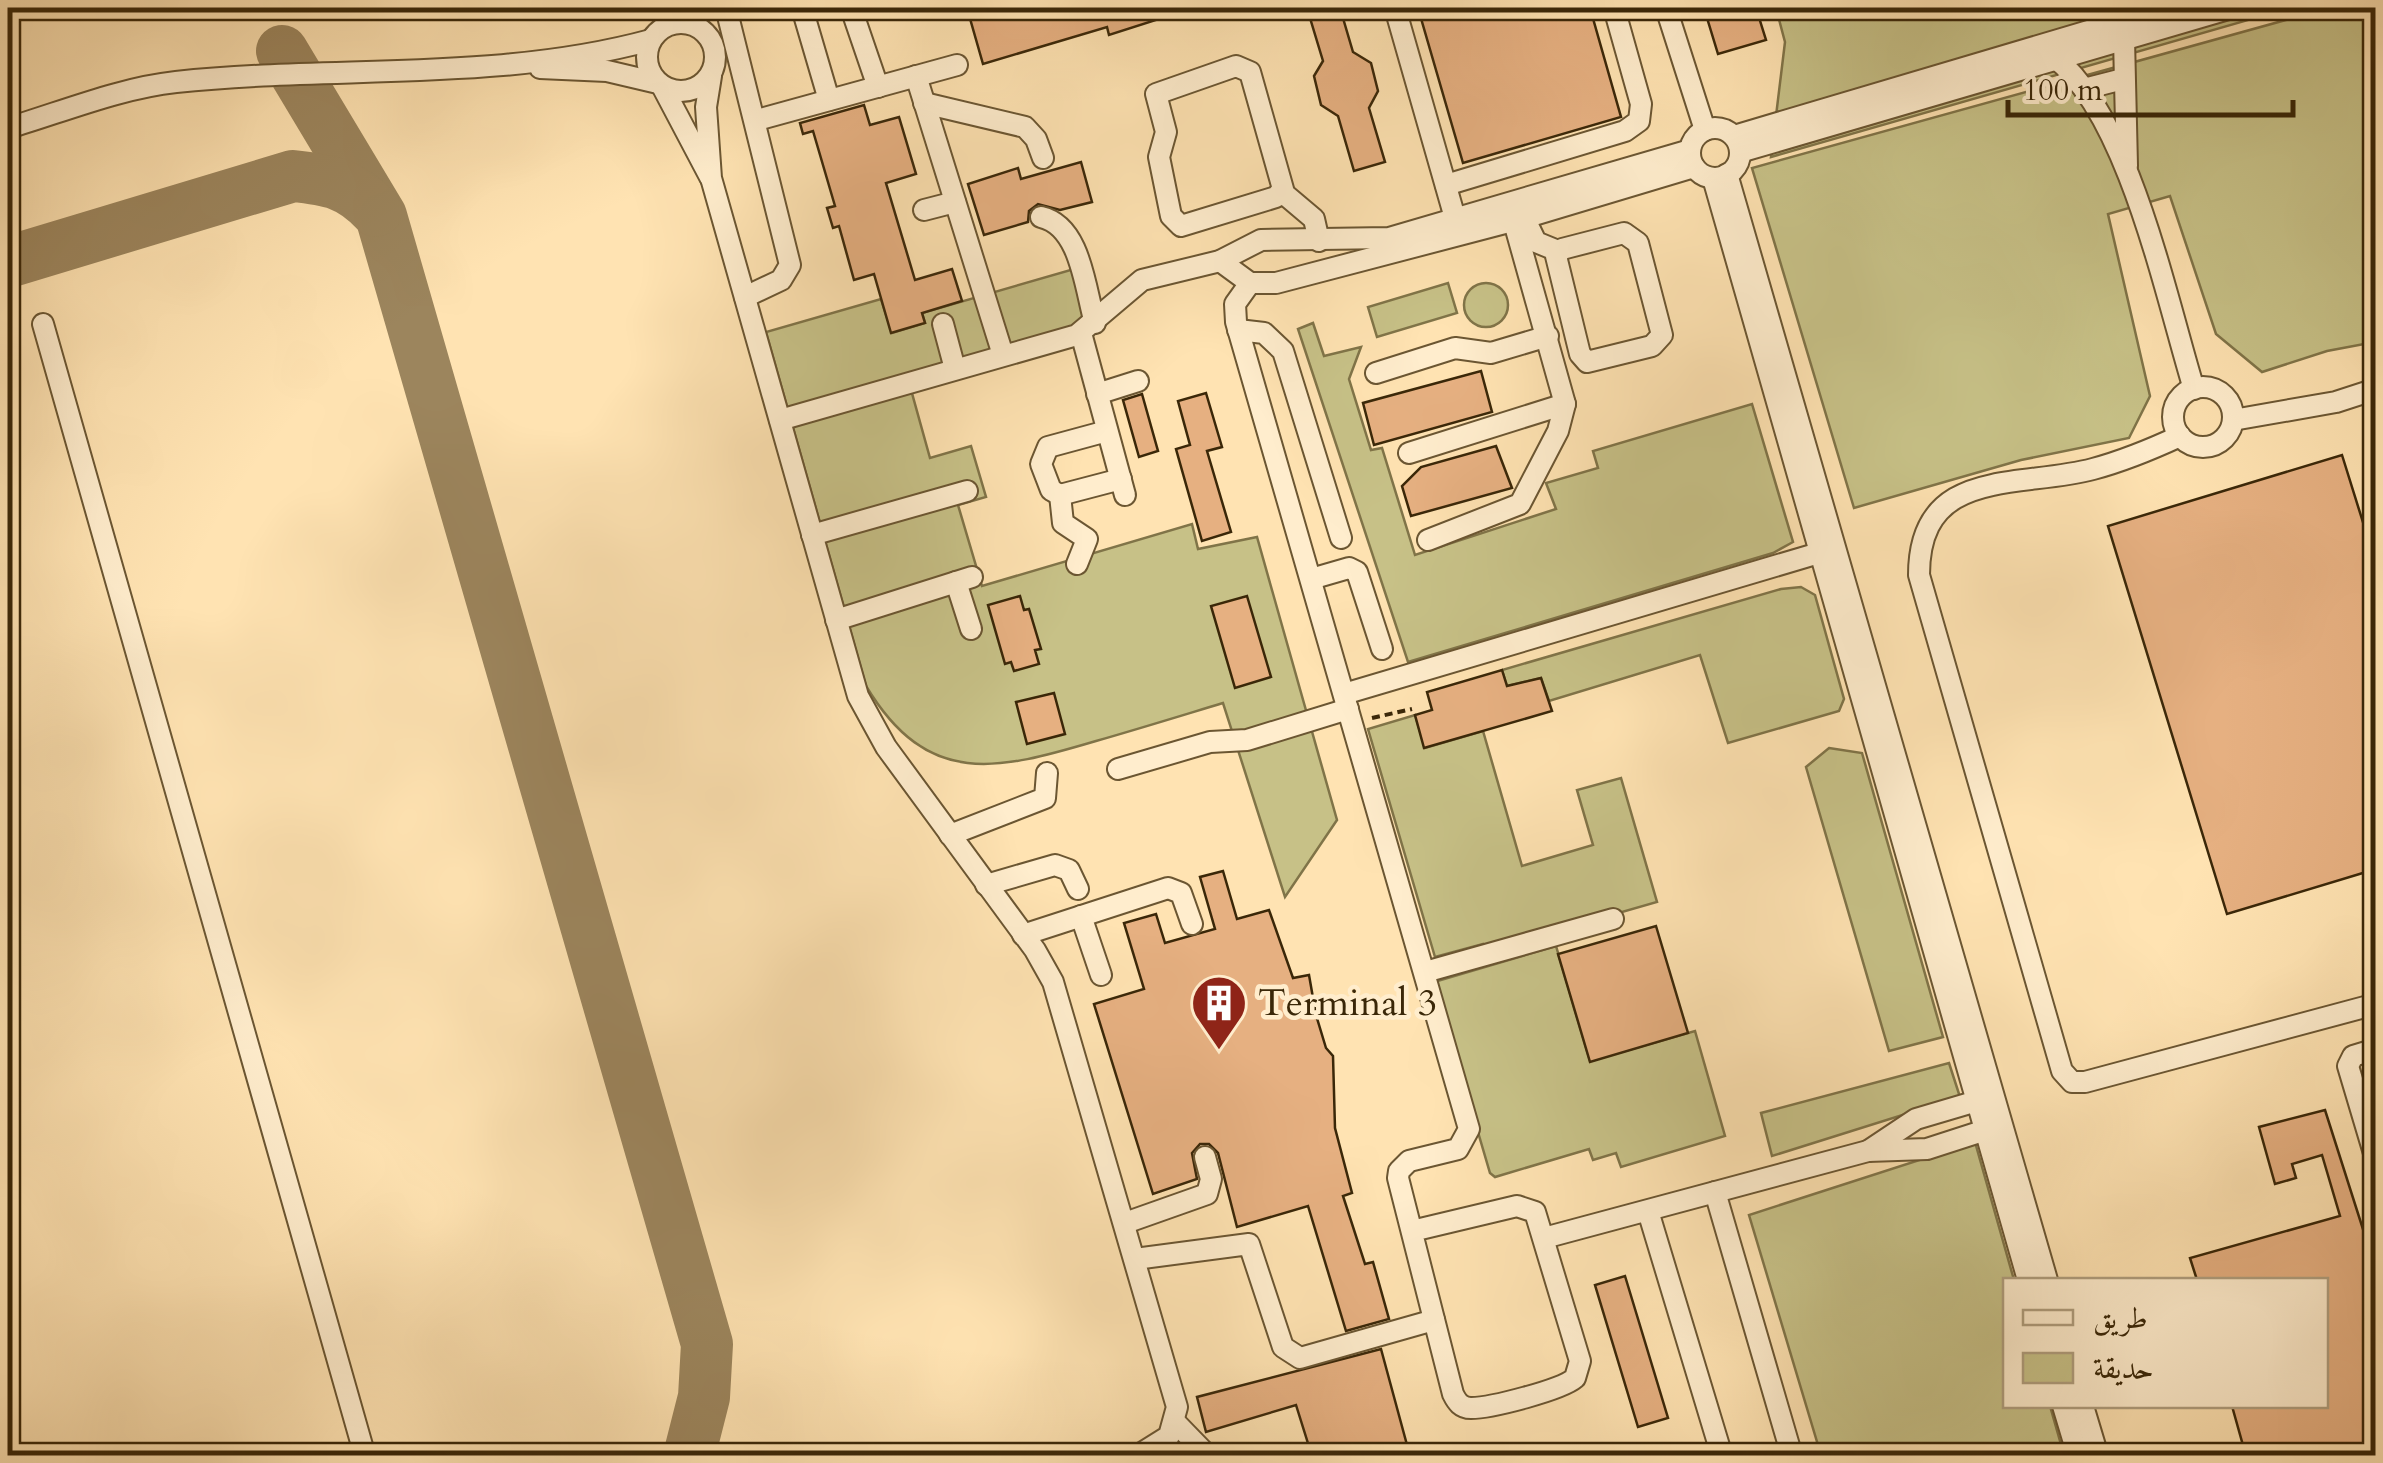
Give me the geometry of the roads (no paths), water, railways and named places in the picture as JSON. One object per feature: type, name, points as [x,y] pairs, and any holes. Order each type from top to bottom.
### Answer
[{"type":"street","points":[[656,8],[646,58],[711,178]]},
{"type":"street","points":[[687,8],[716,57],[706,107],[711,178],[866,714],[1023,935],[1060,1000],[1174,1392],[1175,1422],[1158,1446],[1137,1456]]},
{"type":"street","points":[[726,8],[790,264],[782,280],[744,297]]},
{"type":"street","points":[[802,8],[829,100]]},
{"type":"street","points":[[851,8],[878,87]]},
{"type":"street","points":[[1395,8],[1458,228]]},
{"type":"street","points":[[1446,185],[1624,131],[1639,121],[1641,104],[1614,8]]},
{"type":"street","points":[[1666,8],[1704,130],[1706,167],[1828,551],[1985,1098],[2046,1278]]},
{"type":"street","points":[[1220,261],[1250,283],[1276,283],[1516,211],[1706,167],[1737,144],[2166,8]]},
{"type":"street","points":[[1737,144],[2232,8]]},
{"type":"street","points":[[8,128],[172,82],[301,71],[523,64],[652,39],[665,27],[681,23],[704,31]]},
{"type":"street","points":[[2124,39],[2128,172]]},
{"type":"street","points":[[2054,57],[2084,89],[2128,172],[2194,389]]},
{"type":"street","points":[[523,64],[558,71],[607,71],[689,91],[711,76]]},
{"type":"street","points":[[757,120],[957,65]]},
{"type":"street","points":[[1236,66],[1248,68],[1283,181],[1282,192],[1190,225],[1176,224],[1158,154],[1166,132],[1158,114],[1158,92],[1236,66]]},
{"type":"street","points":[[916,76],[1003,355]]},
{"type":"street","points":[[2084,89],[2123,78]]},
{"type":"street","points":[[924,103],[1025,127],[1036,139],[1042,158]]},
{"type":"street","points":[[1704,130],[1720,128],[1737,144]]},
{"type":"street","points":[[1282,192],[1302,210],[1310,240]]},
{"type":"street","points":[[924,210],[955,202]]},
{"type":"street","points":[[1516,211],[1536,242],[1558,251],[1624,233],[1633,236],[1662,325],[1656,344],[1597,362],[1582,359],[1555,266],[1558,251]]},
{"type":"street","points":[[1428,540],[1520,504],[1558,431],[1564,404],[1516,211]]},
{"type":"street","points":[[1041,218],[1056,222],[1069,234],[1097,394],[1123,487],[1060,495]]},
{"type":"street","points":[[780,420],[1088,328],[1142,280],[1220,261],[1260,240],[1389,238],[1458,228]]},
{"type":"street","points":[[1250,283],[1235,304],[1238,330],[1469,1129],[1458,1149],[1401,1167],[1398,1178],[1453,1394],[1462,1406],[1478,1407],[1569,1384],[1576,1378],[1580,1361],[1535,1212],[1524,1206],[1412,1231]]},
{"type":"street","points":[[43,324],[365,1456]]},
{"type":"street","points":[[943,324],[955,369]]},
{"type":"street","points":[[1238,330],[1272,337],[1282,351],[1341,538]]},
{"type":"street","points":[[1376,373],[1455,348],[1491,353],[1548,336]]},
{"type":"street","points":[[1097,394],[1138,381]]},
{"type":"street","points":[[2194,389],[2218,391],[2232,408],[2234,420],[2230,432],[2212,446],[2200,448],[2180,436],[2173,414],[2184,394],[2194,389]]},
{"type":"street","points":[[2234,420],[2304,408],[2376,389]]},
{"type":"street","points":[[1409,452],[1564,404]]},
{"type":"street","points":[[1077,564],[1088,539],[1064,522],[1060,495],[1049,486],[1040,459],[1044,450],[1107,431]]},
{"type":"street","points":[[2180,436],[2093,469],[1999,481],[1967,490],[1946,504],[1928,526],[1918,551],[1918,575],[2062,1071],[2072,1082],[2085,1082],[2376,1004]]},
{"type":"street","points":[[812,536],[967,490]]},
{"type":"street","points":[[1118,769],[1210,742],[1247,740],[1828,551]]},
{"type":"street","points":[[1311,580],[1349,568],[1357,572],[1382,649]]},
{"type":"street","points":[[836,620],[964,580],[971,629]]},
{"type":"street","points":[[950,835],[1046,798],[1050,788],[1047,773]]},
{"type":"street","points":[[986,885],[1055,865],[1069,870],[1078,889]]},
{"type":"street","points":[[1023,935],[1172,888],[1183,897],[1192,924]]},
{"type":"street","points":[[1081,916],[1102,975]]},
{"type":"street","points":[[1425,972],[1614,919]]},
{"type":"street","points":[[2376,1049],[2353,1056],[2348,1066],[2376,1160]]},
{"type":"street","points":[[1868,1151],[1904,1125],[1985,1098]]},
{"type":"street","points":[[1544,1238],[1868,1151],[1927,1150],[1994,1127]]},
{"type":"street","points":[[1994,1127],[2028,1278]]},
{"type":"street","points":[[1124,1222],[1208,1194],[1212,1179],[1205,1157]]},
{"type":"street","points":[[1716,1192],[1792,1456]]},
{"type":"street","points":[[1648,1210],[1722,1456]]},
{"type":"street","points":[[1135,1259],[1249,1244],[1282,1347],[1300,1358],[1434,1320]]},
{"type":"street","points":[[2065,1408],[2078,1456]]},
{"type":"street","points":[[2084,1408],[2098,1456]]},
{"type":"street","points":[[1175,1422],[1208,1456]]},
{"type":"place","name":"Terminal 3","points":[[1219,1052]]}]
